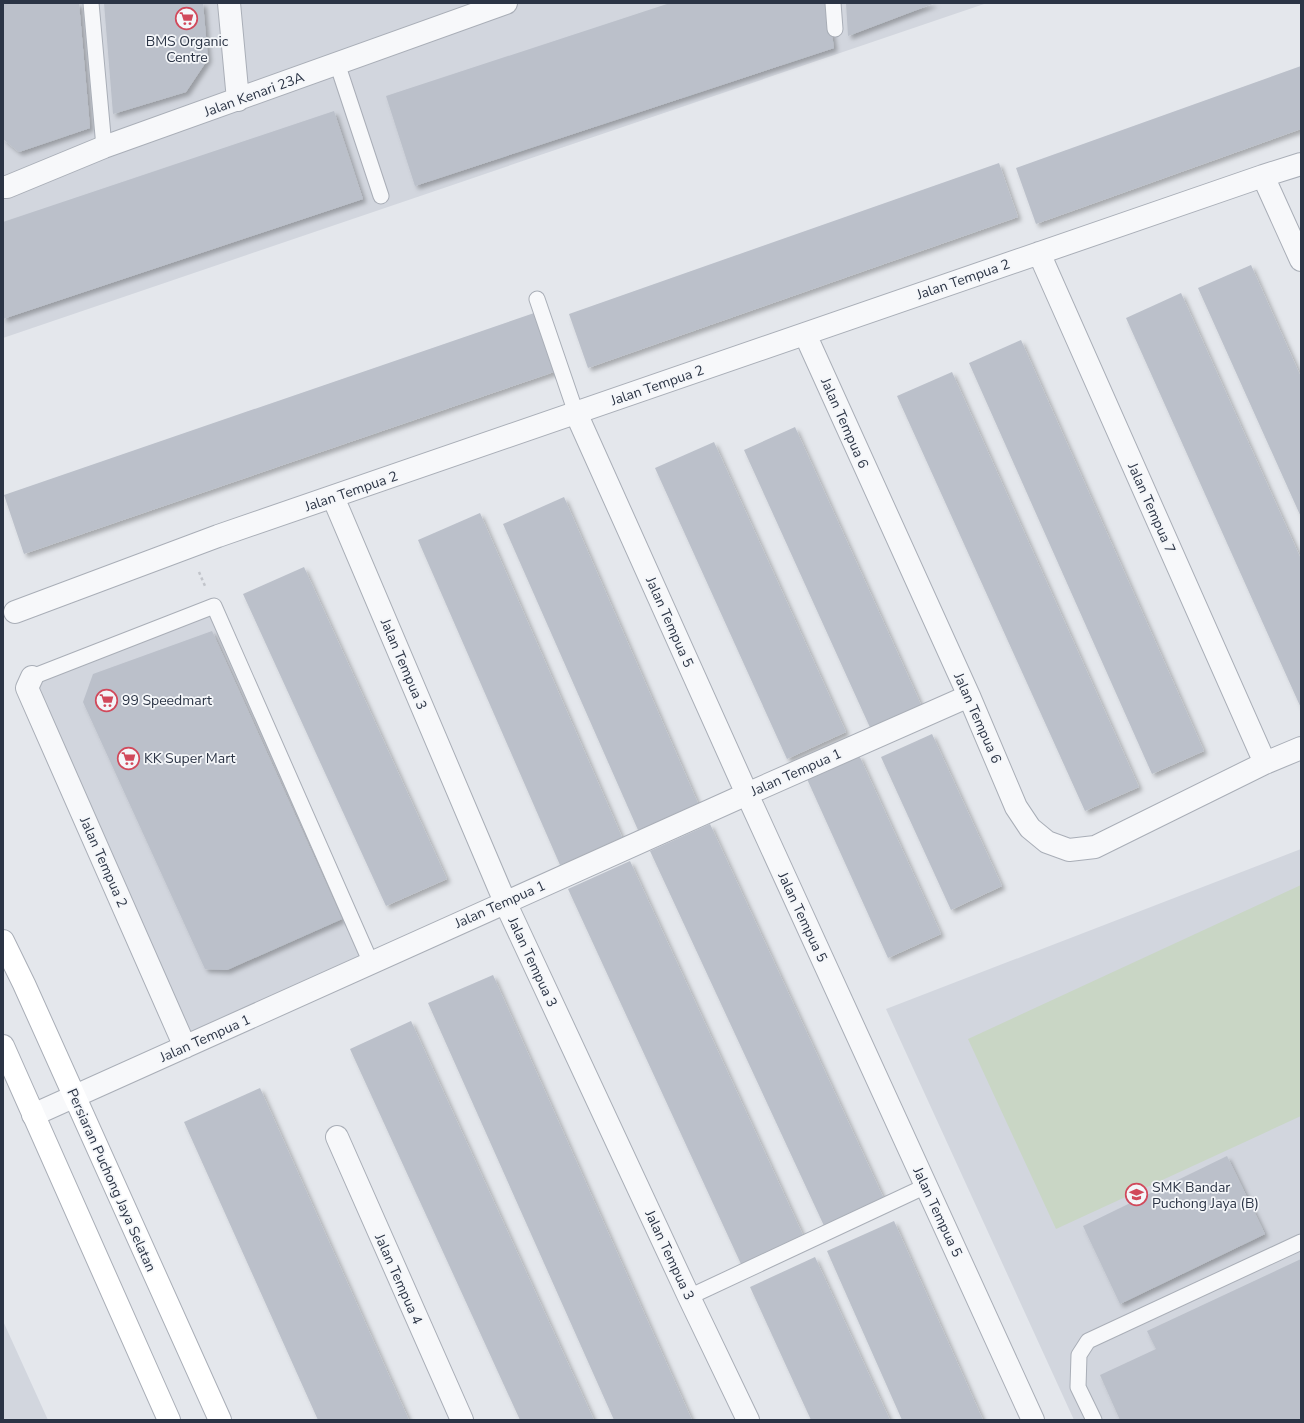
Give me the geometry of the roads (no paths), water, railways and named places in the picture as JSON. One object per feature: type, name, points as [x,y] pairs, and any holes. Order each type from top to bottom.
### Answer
[{"type":"main road","name":"Persiaran Puchong Jaya Selatan","points":[[3,940],[75,1096],[220,1420]]},
{"type":"main road","points":[[3,1046],[169,1420]]},
{"type":"street","points":[[229,3],[238,100]]},
{"type":"street","name":"Jalan Kenari 23A","points":[[3,188],[104,147],[506,3]]},
{"type":"street","name":"Jalan Tempua 2","points":[[15,612],[188,547],[1301,164]]},
{"type":"street","points":[[1263,176],[1301,260]]},
{"type":"street","name":"Jalan Tempua 7","points":[[1039,253],[1265,763]]},
{"type":"street","name":"Jalan Tempua 6","points":[[805,334],[969,696],[1016,807],[1030,828],[1047,842],[1069,850],[1094,847],[1265,763],[1301,748]]},
{"type":"street","name":"Jalan Tempua 5","points":[[576,413],[747,794],[1033,1420]]},
{"type":"street","name":"Jalan Tempua 3","points":[[333,497],[505,902],[748,1420]]},
{"type":"street","name":"Jalan Tempua 2","points":[[32,677],[27,688],[185,1047]]},
{"type":"street","name":"Jalan Tempua 1","points":[[33,1115],[505,902],[969,696]]},
{"type":"street","name":"Jalan Tempua 4","points":[[337,1137],[462,1420]]},
{"type":"lane","points":[[90,3],[104,147]]},
{"type":"lane","points":[[833,3],[835,29]]},
{"type":"lane","points":[[337,63],[381,196]]},
{"type":"lane","points":[[537,299],[576,413]]},
{"type":"lane","points":[[32,677],[214,606],[371,963]]},
{"type":"lane","points":[[689,1297],[926,1186]]},
{"type":"lane","points":[[1094,1420],[1078,1387],[1079,1355],[1088,1341],[1301,1242]]},
{"type":"place","name":"BMS Organic Centre","points":[[187,19]]},
{"type":"place","name":"99 Speedmart","points":[[106,700]]},
{"type":"place","name":"KK Super Mart","points":[[128,758]]},
{"type":"place","name":"SMK Bandar Puchong Jaya (B)","points":[[1136,1195]]}]
